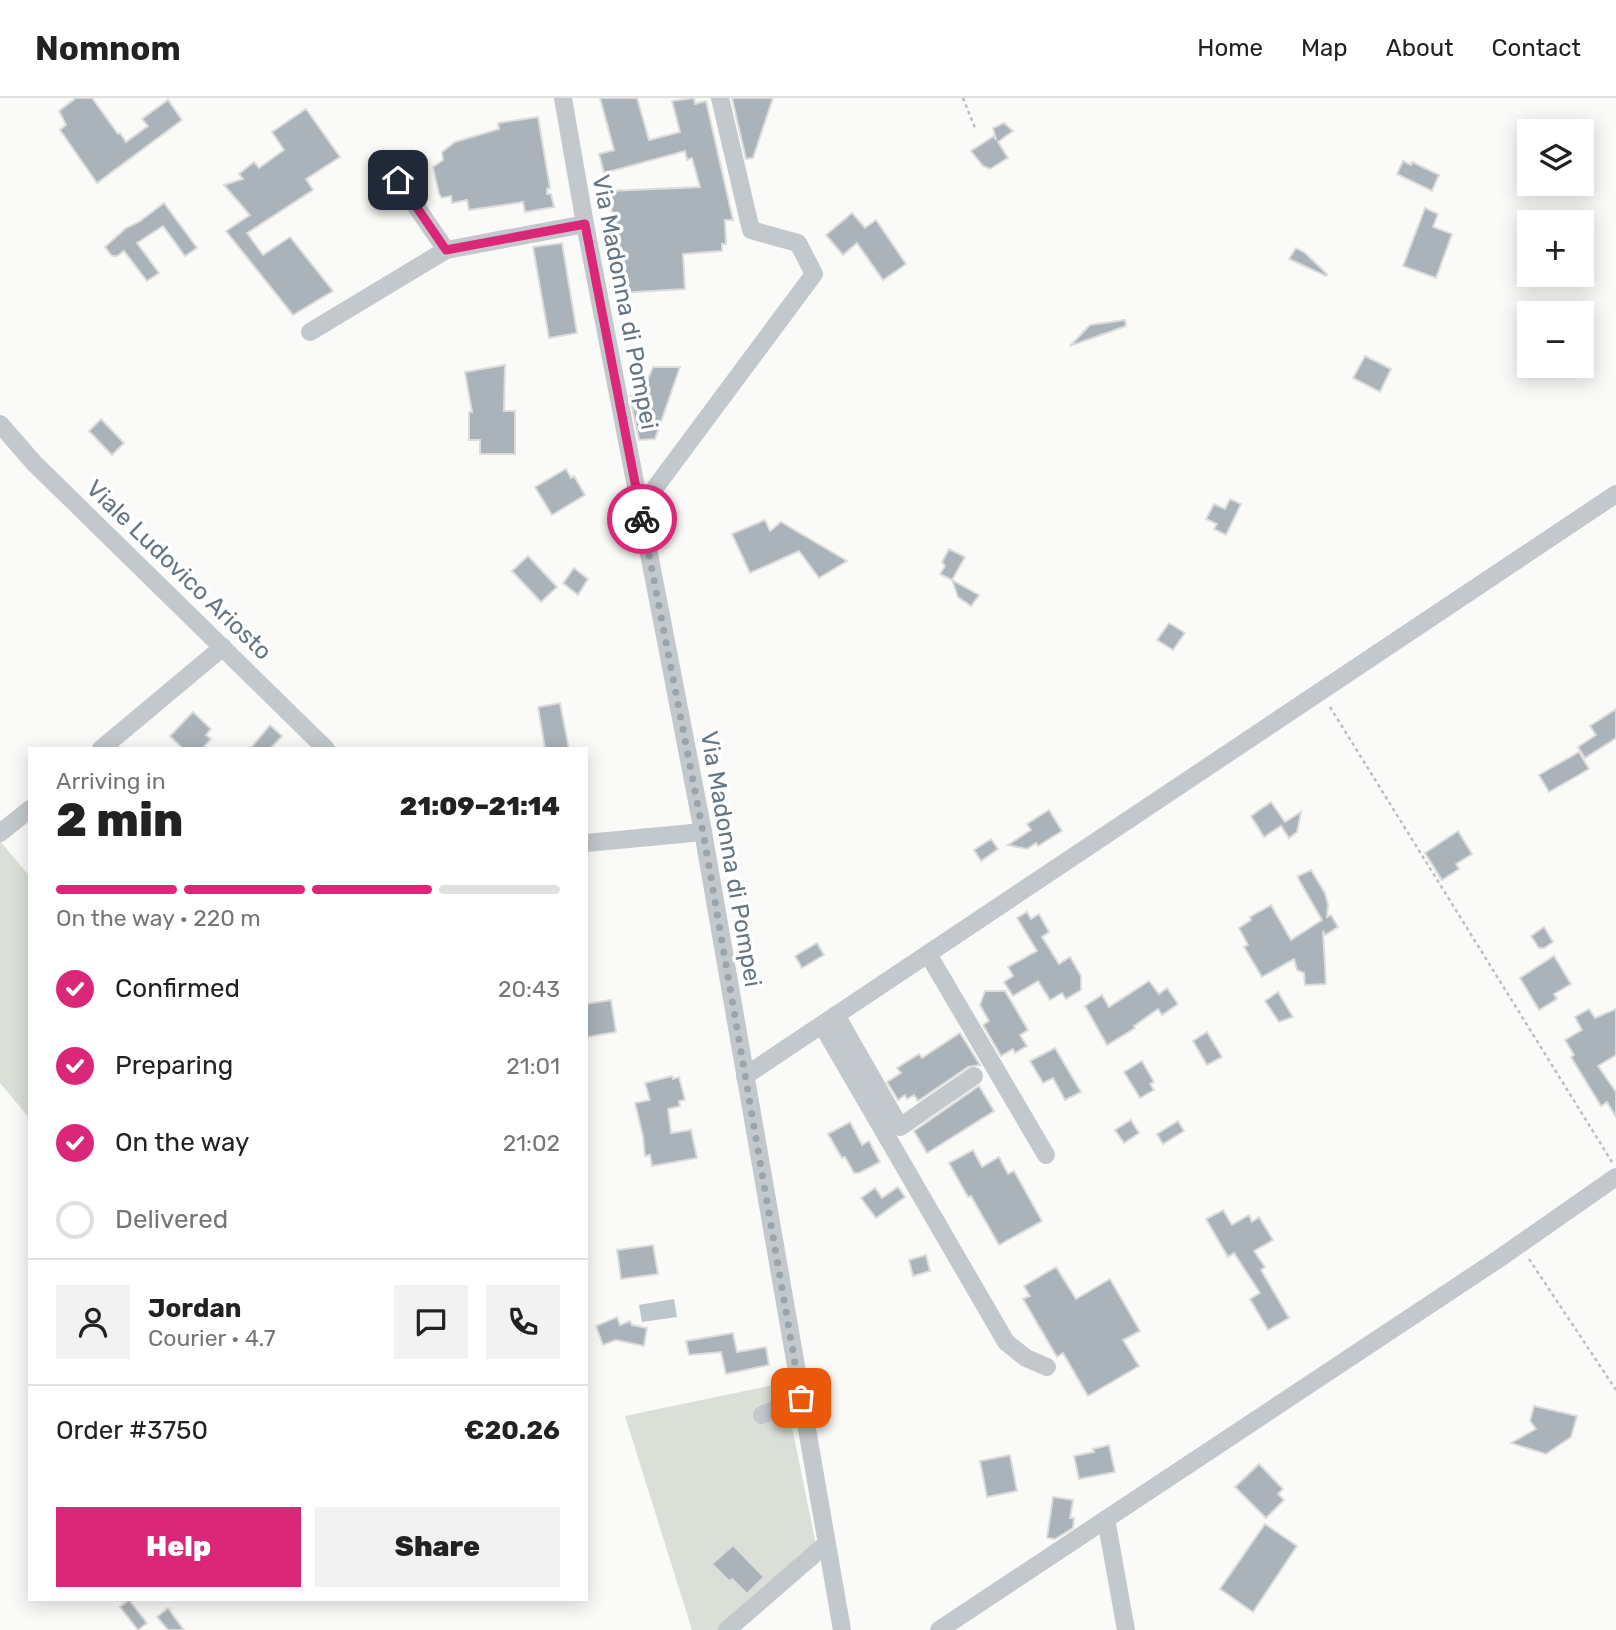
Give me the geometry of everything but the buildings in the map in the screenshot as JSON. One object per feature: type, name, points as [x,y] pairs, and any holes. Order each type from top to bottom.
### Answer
[{"type":"street","name":"Via Madonna di Pompei","points":[[562,98],[703,832],[842,1630]]},
{"type":"street","points":[[640,508],[814,274],[798,243],[751,230],[720,98]]},
{"type":"street","points":[[398,180],[446,250]]},
{"type":"street","points":[[310,332],[446,250],[585,224]]},
{"type":"street","name":"Viale Ludovico Ariosto","points":[[0,424],[34,463],[324,747]]},
{"type":"street","points":[[745,1076],[1616,494]]},
{"type":"street","points":[[104,747],[223,647]]},
{"type":"street","points":[[0,833],[28,811]]},
{"type":"street","points":[[588,843],[703,832]]},
{"type":"street","points":[[928,954],[1046,1155]]},
{"type":"street","points":[[829,1020],[900,1127],[974,1076]]},
{"type":"street","points":[[829,1020],[1006,1342],[1026,1358],[1047,1367]]},
{"type":"street","points":[[939,1630],[1520,1244],[1616,1177]]},
{"type":"street","points":[[762,1415],[801,1398]]},
{"type":"street","points":[[1106,1519],[1126,1630]]},
{"type":"street","points":[[727,1630],[826,1544]]},
{"type":"path","points":[[963,98],[975,128]]},
{"type":"path","points":[[1320,692],[1616,1168]]},
{"type":"path","points":[[1520,1244],[1616,1390]]},
{"type":"shaded area","points":[[0,841],[28,875],[28,1117],[0,1083]]},
{"type":"shaded area","points":[[674,1299],[677,1317],[642,1322],[639,1305]]},
{"type":"shaded area","points":[[783,1383],[816,1545],[718,1630],[692,1630],[625,1416]]},
{"type":"way so far","points":[[642,519],[703,832],[801,1398]]},
{"type":"route","points":[[398,180],[446,250],[585,224],[642,519]]}]
